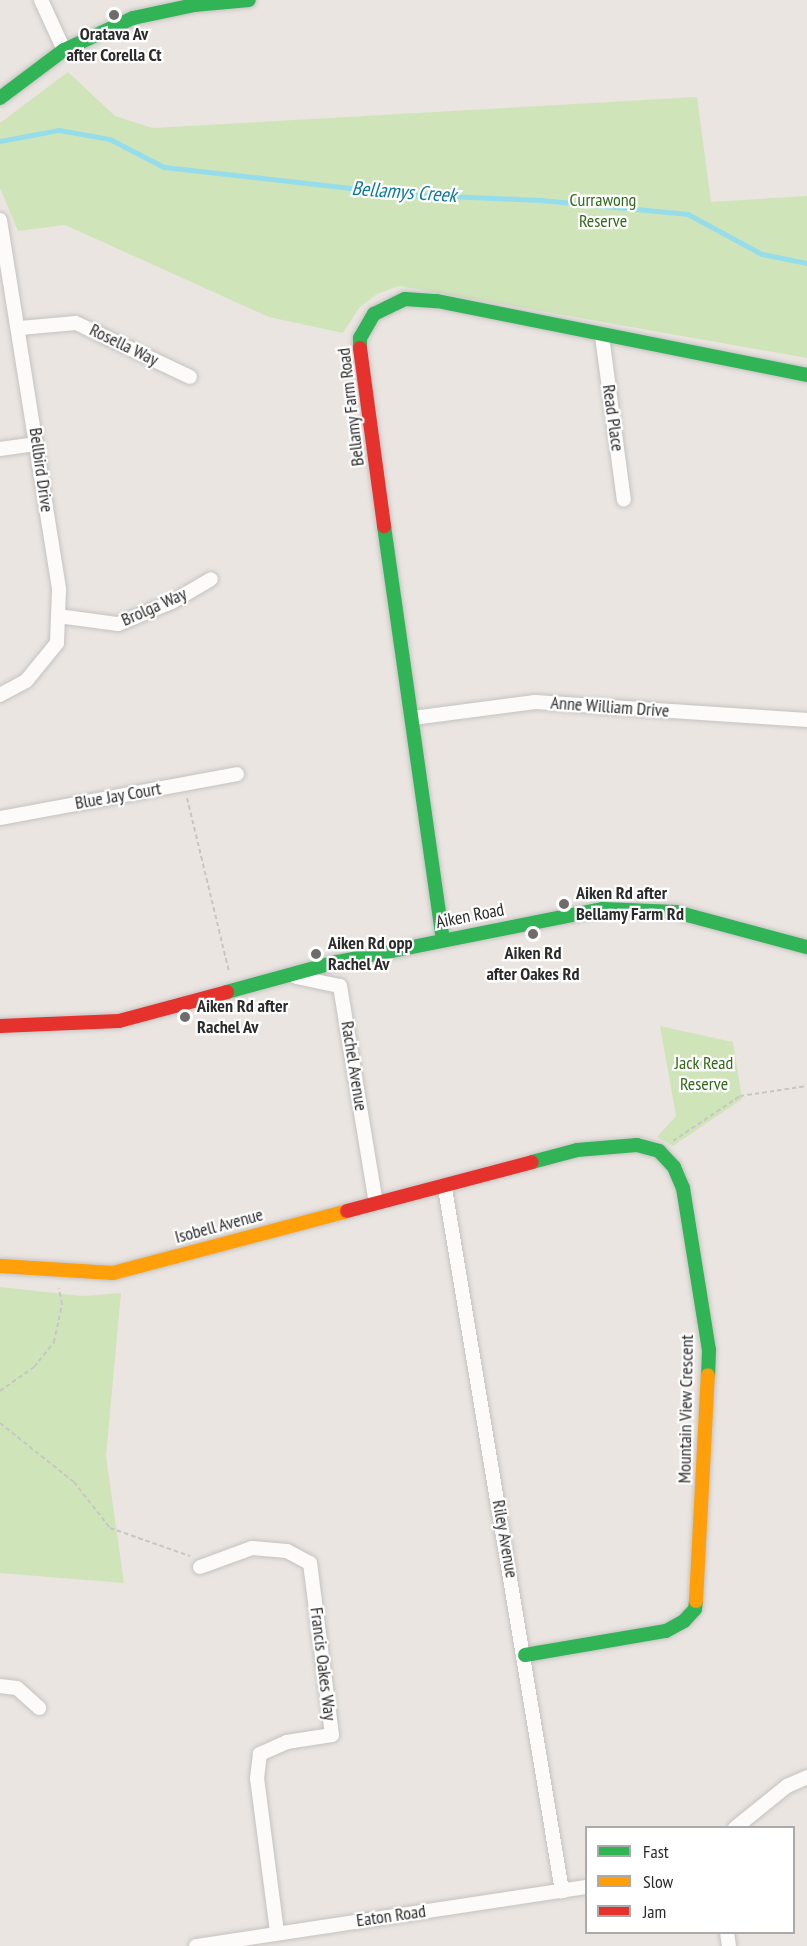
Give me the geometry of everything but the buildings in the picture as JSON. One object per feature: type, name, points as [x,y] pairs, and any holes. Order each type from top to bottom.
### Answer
[{"type":"street","points":[[41,0],[64,50]]},
{"type":"street","points":[[0,98],[64,50],[133,18],[194,5],[249,0]]},
{"type":"street","name":"Bellbird Drive","points":[[0,220],[20,328],[59,590],[57,643],[26,681],[0,695]]},
{"type":"street","name":"Bellamy Farm Road","points":[[443,940],[360,359],[360,338],[365,326],[374,314],[405,299],[437,300],[602,336],[807,375]]},
{"type":"street","name":"Rosella Way","points":[[20,328],[76,323],[190,377]]},
{"type":"street","name":"Read Place","points":[[602,336],[624,500]]},
{"type":"street","points":[[0,449],[38,444]]},
{"type":"street","name":"Brolga Way","points":[[58,616],[118,624],[172,602],[211,579]]},
{"type":"street","name":"Anne William Drive","points":[[413,718],[535,702],[807,720]]},
{"type":"street","name":"Blue Jay Court","points":[[0,818],[237,774]]},
{"type":"street","name":"Aiken Road","points":[[0,1026],[119,1021],[285,975],[443,940],[602,909],[636,908],[676,912],[807,947]]},
{"type":"street","name":"Rachel Avenue","points":[[285,975],[340,986],[376,1203]]},
{"type":"street","points":[[445,1188],[577,1150],[637,1145],[659,1151]]},
{"type":"street","name":"Mountain View Crescent","points":[[525,1655],[666,1631],[684,1621],[695,1609],[700,1579],[709,1350],[682,1188],[674,1167],[659,1151]]},
{"type":"street","name":"Isobell Avenue","points":[[0,1266],[57,1272],[113,1273],[376,1203],[445,1188]]},
{"type":"street","name":"Riley Avenue","points":[[445,1188],[525,1655],[562,1891]]},
{"type":"street","name":"Francis Oakes Way","points":[[200,1567],[252,1548],[287,1551],[310,1563],[332,1735],[287,1742],[260,1754],[257,1778],[277,1933]]},
{"type":"street","points":[[0,1686],[17,1688],[39,1708]]},
{"type":"street","points":[[736,1826],[787,1786],[807,1777]]},
{"type":"street","name":"Eaton Road","points":[[196,1946],[585,1887]]},
{"type":"path","points":[[183,784],[229,971]]},
{"type":"path","points":[[659,1151],[740,1096],[807,1086]]},
{"type":"path","points":[[0,1391],[34,1367],[54,1342],[62,1304],[57,1272]]},
{"type":"path","points":[[0,1423],[74,1482],[110,1528],[186,1552],[200,1567]]},
{"type":"green space","name":"Currawong Reserve","points":[[68,72],[115,116],[153,128],[697,97],[711,202],[807,196],[807,358],[399,286],[377,294],[359,308],[343,333],[269,317],[65,225],[18,231],[0,188],[0,123]]},
{"type":"green space","name":"Jack Read Reserve","points":[[660,1026],[733,1042],[742,1099],[673,1146],[657,1137],[676,1116]]},
{"type":"green space","points":[[0,1287],[83,1296],[121,1293],[106,1456],[124,1583],[0,1573]]},
{"type":"waterway","name":"Bellamys Creek","points":[[0,141],[59,130],[110,139],[164,167],[403,194],[541,200],[688,214],[762,254],[807,263]]},
{"type":"traffic: fast","points":[[0,98],[64,50],[133,18],[194,5],[249,0]]},
{"type":"traffic: fast","points":[[360,348],[360,338],[374,314],[405,299],[437,301],[807,375]]},
{"type":"traffic: fast","points":[[384,526],[443,940]]},
{"type":"traffic: fast","points":[[227,992],[337,962],[602,909],[676,912],[807,947]]},
{"type":"traffic: fast","points":[[532,1162],[577,1150],[637,1145],[659,1151],[674,1167],[683,1188],[709,1350],[708,1375]]},
{"type":"traffic: fast","points":[[525,1655],[666,1631],[684,1621],[695,1609],[696,1601]]},
{"type":"traffic: slow","points":[[0,1266],[113,1273],[347,1211]]},
{"type":"traffic: slow","points":[[696,1601],[708,1375]]},
{"type":"traffic: jam","points":[[360,348],[384,526]]},
{"type":"traffic: jam","points":[[0,1026],[119,1021],[227,992]]},
{"type":"traffic: jam","points":[[347,1211],[532,1162]]},
{"type":"place","name":"Oratava Av after Corella Ct","points":[[114,15]]},
{"type":"place","name":"Aiken Rd after Bellamy Farm Rd","points":[[564,904]]},
{"type":"place","name":"Aiken Rd after Oakes Rd","points":[[533,934]]},
{"type":"place","name":"Aiken Rd opp Rachel Av","points":[[316,954]]},
{"type":"place","name":"Aiken Rd after Rachel Av","points":[[185,1017]]}]
